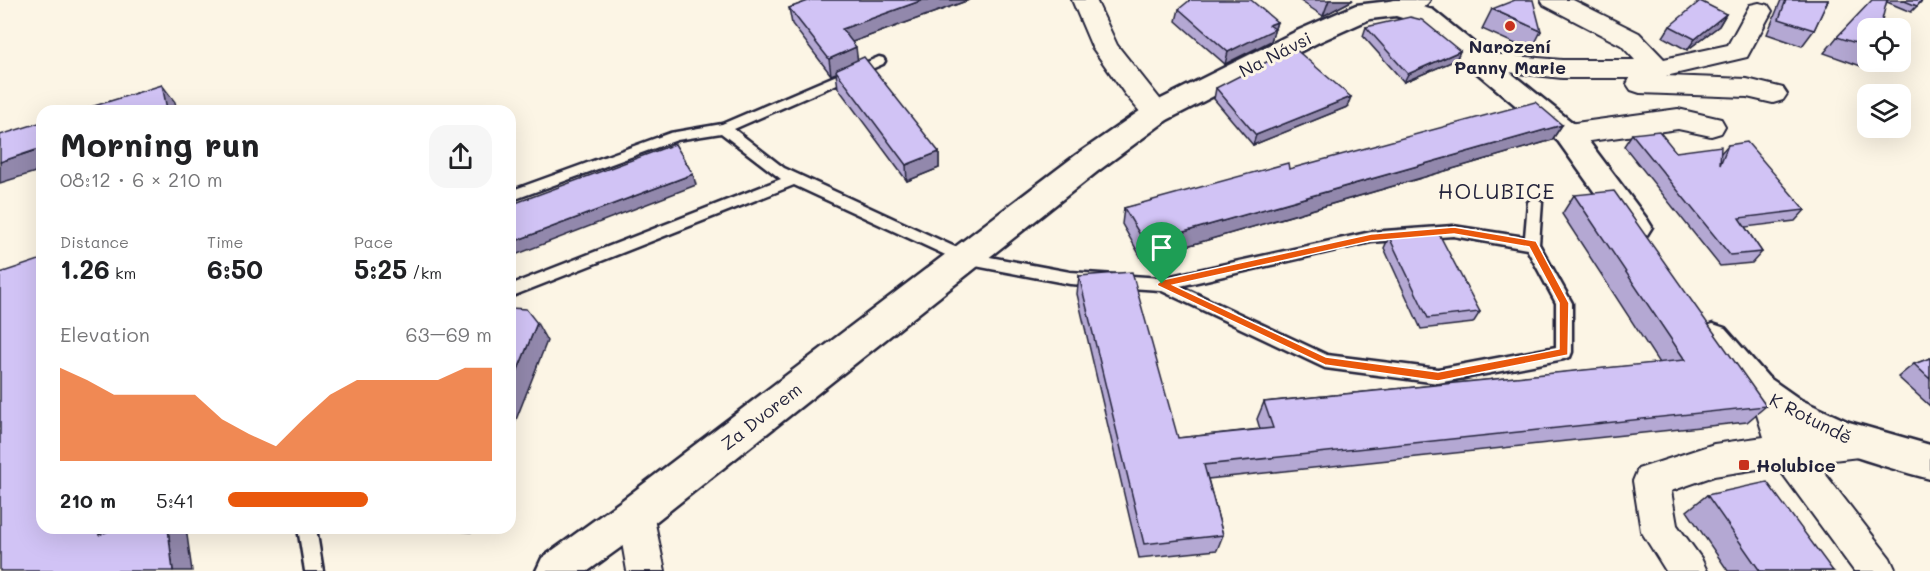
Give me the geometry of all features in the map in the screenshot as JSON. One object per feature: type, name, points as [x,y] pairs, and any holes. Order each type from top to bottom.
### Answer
[{"type":"street","points":[[1084,0],[1092,25],[1111,57],[1157,113]]},
{"type":"street","points":[[1553,0],[1630,39],[1658,69]]},
{"type":"street","name":"Na Návsi","points":[[1157,113],[1309,36],[1365,11],[1408,3],[1568,134]]},
{"type":"street","points":[[1479,62],[1563,69],[1658,69],[1738,51],[1760,11]]},
{"type":"street","points":[[1563,69],[1613,83],[1747,88],[1773,94]]},
{"type":"street","name":"Za Dvorem","points":[[556,571],[634,514],[1087,164],[1157,113]]},
{"type":"street","points":[[1568,134],[1678,119],[1711,126]]},
{"type":"street","points":[[1568,134],[1655,256]]},
{"type":"street","name":"K Rotundě","points":[[1696,314],[1724,353],[1769,399],[1810,421],[1859,442],[1930,462]]},
{"type":"street","points":[[1769,399],[1785,449],[1877,571]]},
{"type":"street","points":[[1688,571],[1660,531],[1651,482],[1714,460],[1785,449],[1859,442]]},
{"type":"street","points":[[634,514],[646,571]]},
{"type":"lane","points":[[516,194],[675,136],[724,128],[879,61]]},
{"type":"lane","points":[[724,128],[779,172],[965,258],[1070,278],[1162,284],[1371,237],[1454,231],[1532,244]]},
{"type":"lane","points":[[516,289],[795,179]]},
{"type":"lane","points":[[1162,284],[1325,361],[1438,376],[1564,352],[1564,303],[1532,244],[1535,202]]},
{"type":"lane","points":[[309,534],[314,571]]},
{"type":"building","points":[[811,0],[923,0],[842,29],[856,47],[829,59],[789,8]]},
{"type":"building","points":[[1190,0],[1251,0],[1277,22],[1269,25],[1275,29],[1228,52],[1179,9]]},
{"type":"building","points":[[1515,0],[1533,0],[1541,31],[1492,9]]},
{"type":"building","points":[[1786,0],[1828,0],[1814,30],[1779,19]]},
{"type":"building","points":[[1872,0],[1887,0],[1882,18],[1857,18],[1857,43],[1837,37]]},
{"type":"building","points":[[1902,0],[1922,0],[1917,6]]},
{"type":"building","points":[[1700,1],[1726,14],[1695,39],[1670,26]]},
{"type":"building","points":[[1410,17],[1422,20],[1460,51],[1408,74],[1366,27]]},
{"type":"building","points":[[1294,48],[1351,97],[1256,135],[1216,88]]},
{"type":"building","points":[[864,57],[939,152],[906,165],[836,71]]},
{"type":"building","points":[[162,85],[166,105],[97,105]]},
{"type":"building","points":[[1535,102],[1562,125],[1145,243],[1124,208],[1288,163],[1289,169]]},
{"type":"building","points":[[36,124],[36,150],[0,162],[0,135]]},
{"type":"building","points":[[1659,131],[1676,152],[1721,146],[1720,165],[1728,145],[1747,142],[1805,210],[1739,218],[1762,252],[1730,255],[1632,134]]},
{"type":"building","points":[[675,144],[693,174],[516,241],[516,203]]},
{"type":"building","points":[[1614,191],[1766,406],[1204,465],[1223,535],[1144,544],[1079,276],[1132,272],[1178,438],[1273,428],[1264,402],[1685,360],[1574,195]]},
{"type":"building","points":[[1438,232],[1480,312],[1428,318],[1389,237]]},
{"type":"building","points":[[36,261],[36,534],[169,534],[173,571],[0,571],[0,273]]},
{"type":"building","points":[[516,308],[526,309],[537,323],[516,374]]},
{"type":"building","points":[[1930,358],[1930,379],[1914,364]]},
{"type":"building","points":[[1767,482],[1833,571],[1760,571],[1707,495]]},
{"type":"place","name":"Narození Panny Marie","points":[[1510,26]]},
{"type":"place","name":"Holubice","points":[[1744,465]]},
{"type":"district","name":"HOLUBICE","points":[[1497,190]]},
{"type":"route","points":[[1454,231],[1532,244],[1564,303],[1564,352],[1438,376],[1325,361],[1162,284],[1371,237],[1454,231]]}]
